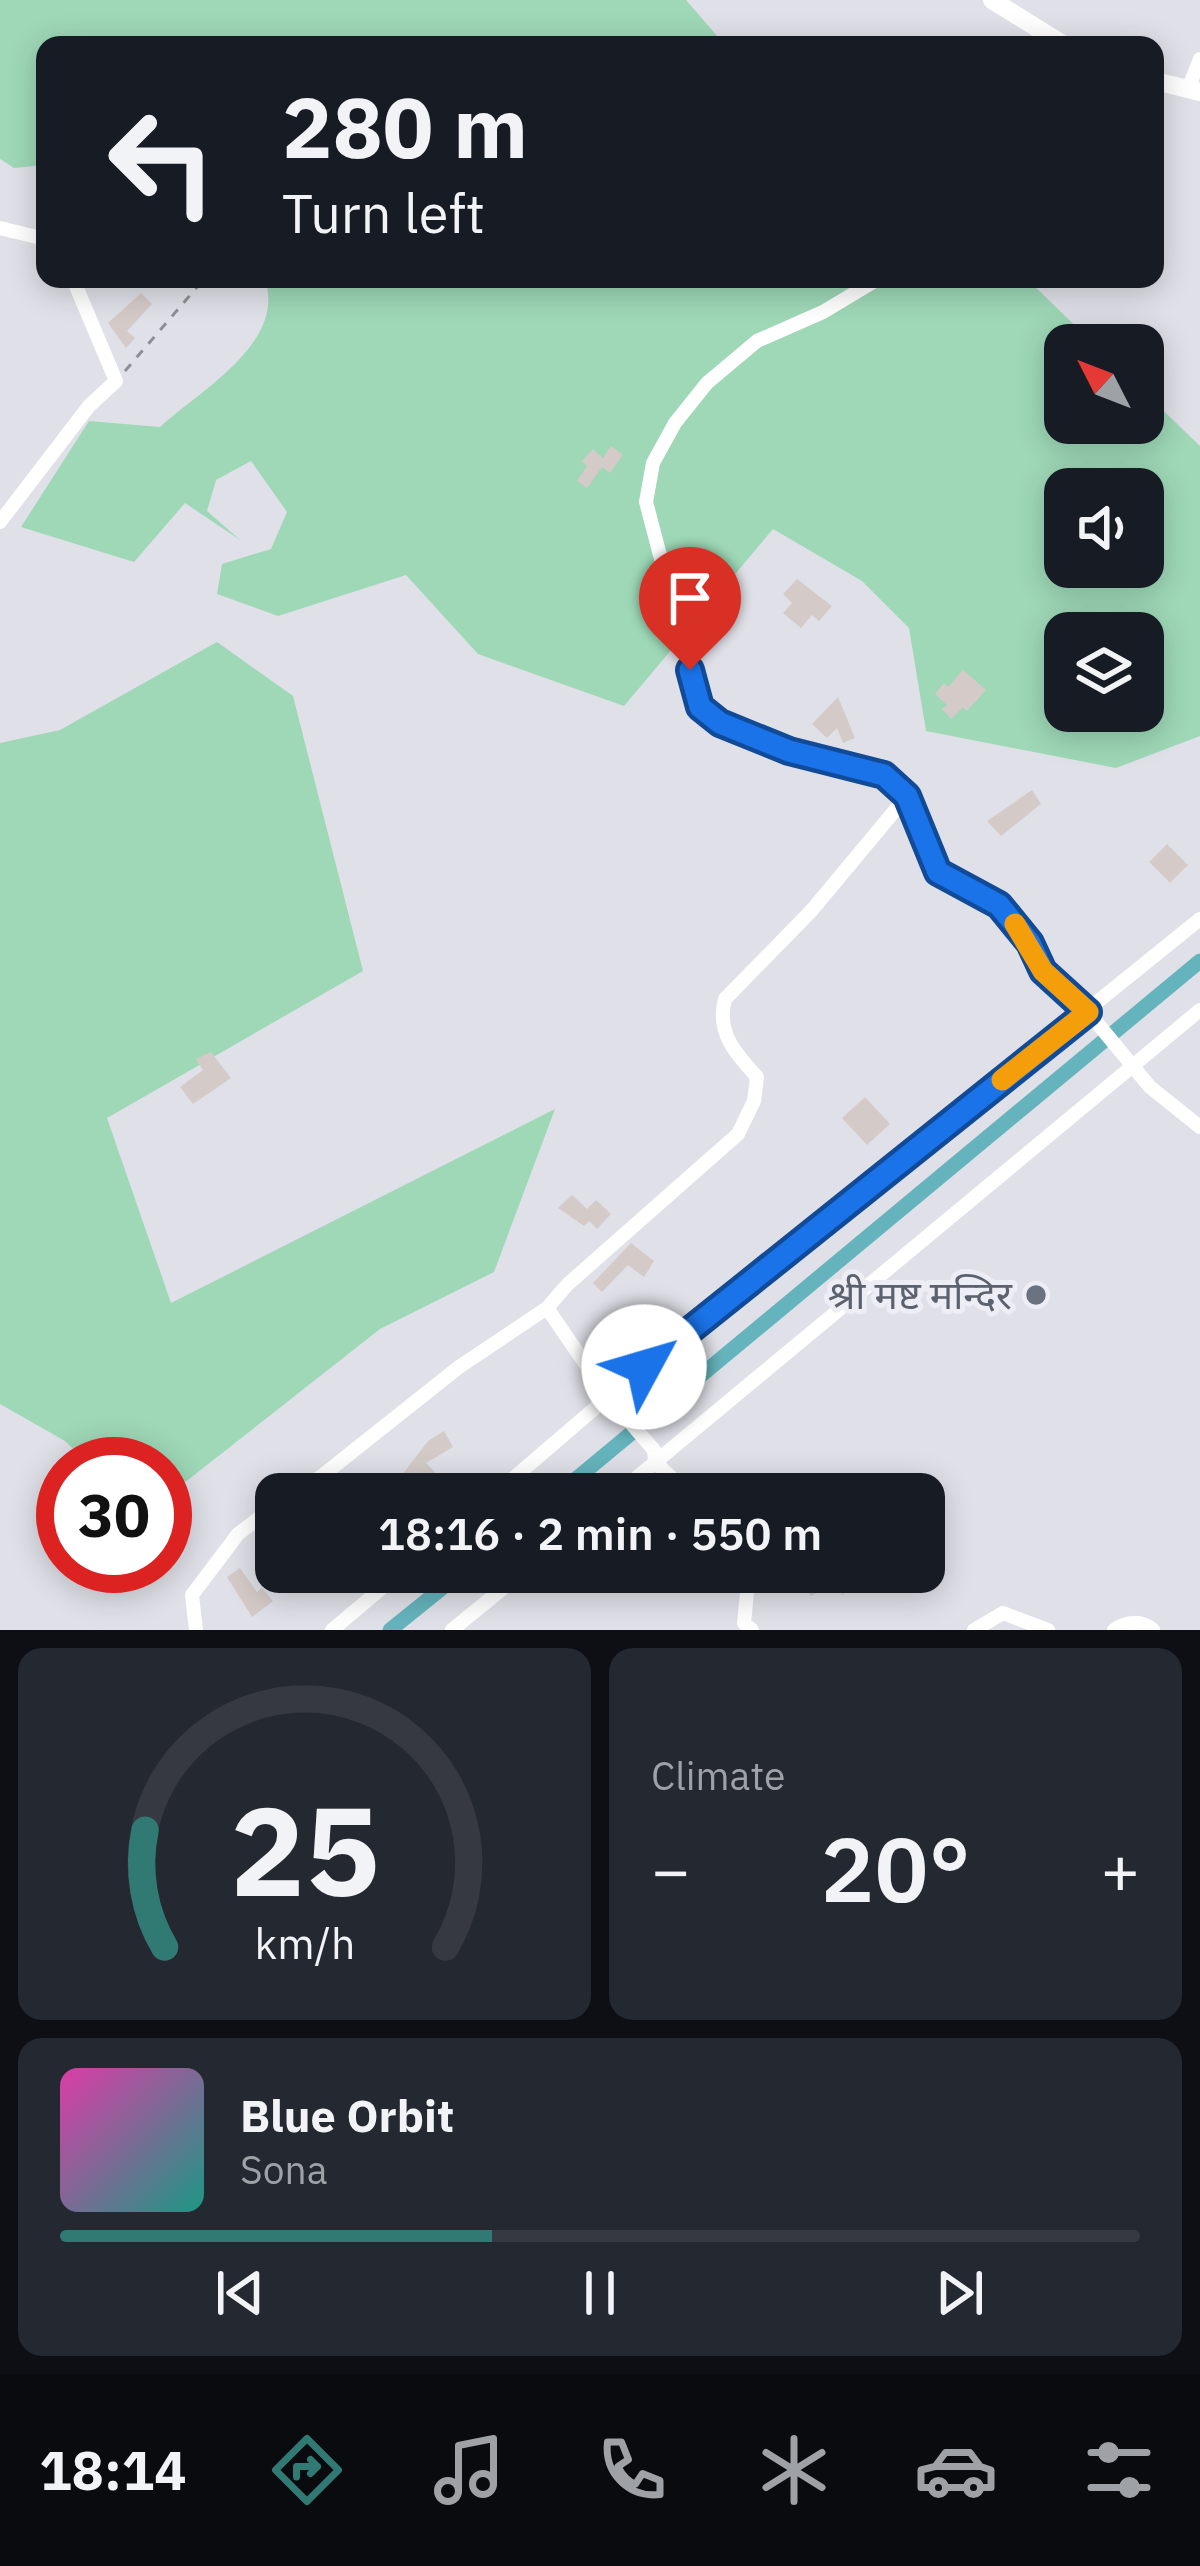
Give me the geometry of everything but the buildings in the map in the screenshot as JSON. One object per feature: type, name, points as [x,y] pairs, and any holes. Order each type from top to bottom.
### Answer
[{"type":"street","points":[[992,0],[1050,36]]},
{"type":"street","points":[[1164,83],[1194,91],[1200,59]]},
{"type":"street","points":[[0,228],[36,236]]},
{"type":"street","points":[[0,522],[89,406],[116,381],[77,288]]},
{"type":"street","points":[[863,288],[823,312],[757,340],[707,383],[675,423],[653,463],[646,502],[700,707],[720,723],[789,751],[884,775],[907,796],[938,872],[999,905],[1030,943],[1043,971],[1090,1015],[1150,1087],[1200,1126]]},
{"type":"street","points":[[325,1473],[459,1367],[547,1308],[568,1284],[739,1134],[754,1101],[757,1077],[724,1034],[720,1016],[725,999],[812,910],[907,796]]},
{"type":"street","points":[[522,1473],[1090,1015],[1200,919]]},
{"type":"street","points":[[638,1473],[1129,1062],[1200,1010]]},
{"type":"street","points":[[547,1308],[670,1473]]},
{"type":"street","points":[[196,1630],[192,1595],[238,1534],[255,1521]]},
{"type":"street","points":[[332,1630],[375,1593]]},
{"type":"street","points":[[452,1630],[498,1593]]},
{"type":"street","points":[[747,1593],[745,1623],[752,1630]]},
{"type":"street","points":[[974,1630],[1003,1612],[1048,1630]]},
{"type":"street","points":[[1114,1630],[1124,1623],[1146,1624],[1153,1630]]},
{"type":"path","points":[[116,381],[196,288]]},
{"type":"green space","points":[[0,0],[686,0],[717,36],[36,36],[36,166],[14,168],[0,159]]},
{"type":"green space","points":[[266,288],[1036,288],[1073,324],[1044,324],[1044,444],[1164,444],[1164,411],[1200,446],[1200,736],[1116,768],[926,731],[909,628],[862,581],[773,529],[624,706],[478,654],[406,575],[278,616],[217,594],[222,564],[271,549],[287,512],[251,461],[216,480],[207,511],[240,540],[185,503],[134,562],[21,527],[89,421],[160,427],[252,344],[263,324]]},
{"type":"green space","points":[[217,642],[293,696],[363,971],[107,1118],[171,1303],[555,1109],[494,1272],[380,1329],[192,1477],[192,1437],[58,1437],[0,1404],[0,743],[60,730]]},
{"type":"waterway","points":[[583,1473],[1200,961]]},
{"type":"waterway","points":[[390,1630],[436,1593]]},
{"type":"slow traffic","points":[[1002,1080],[1088,1012],[1043,971],[1015,924]]},
{"type":"place","name":"श्री मष्ट मन्दिर","points":[[1036,1295]]},
{"type":"route","points":[[644,1367],[1088,1012],[1043,971],[1030,943],[999,905],[938,872],[907,796],[884,775],[789,751],[720,723],[700,707],[690,670]]}]
